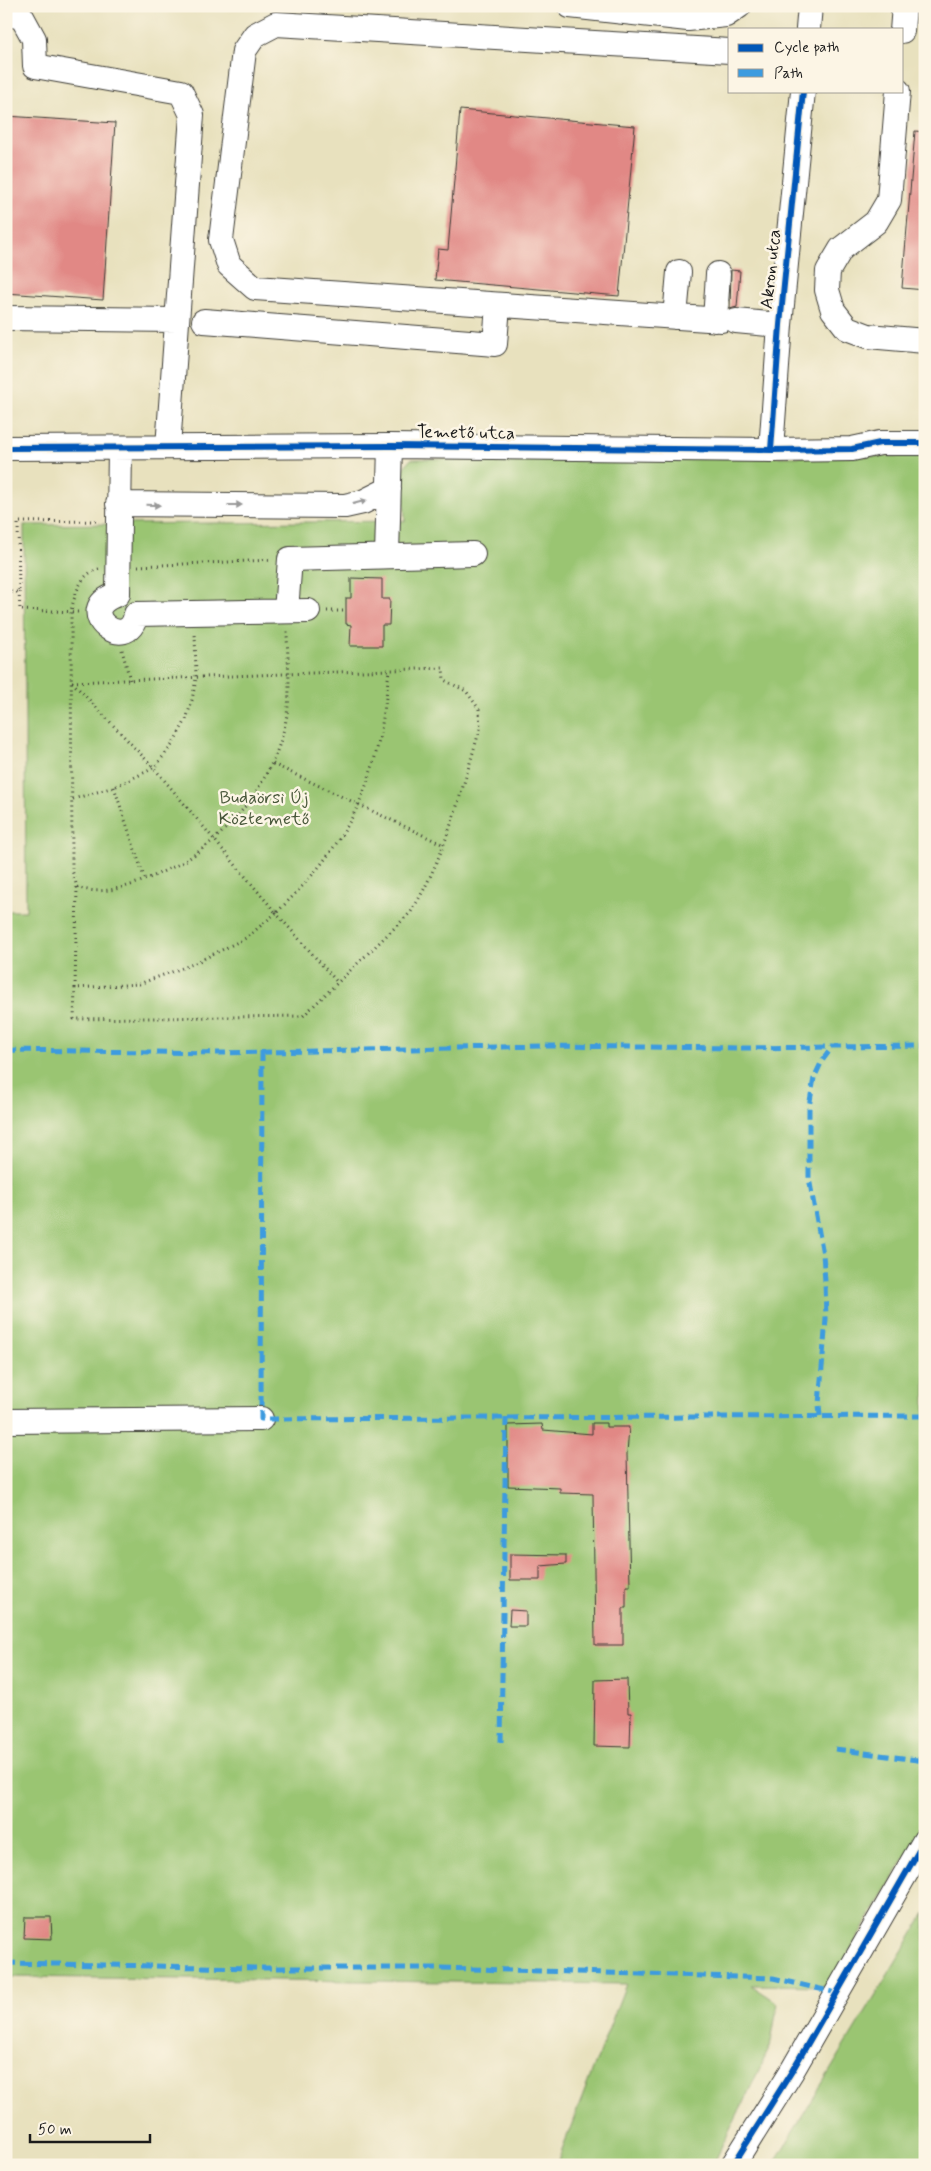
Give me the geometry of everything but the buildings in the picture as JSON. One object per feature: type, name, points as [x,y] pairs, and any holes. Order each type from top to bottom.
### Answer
[{"type":"street","points":[[570,6],[726,15],[739,6]]},
{"type":"street","points":[[808,28],[810,6]]},
{"type":"street","points":[[902,28],[904,6]]},
{"type":"street","points":[[6,14],[22,17],[34,39],[35,66],[182,92],[192,115],[168,447]]},
{"type":"street","points":[[728,51],[697,57],[276,24],[256,36],[244,51],[221,240],[229,265],[255,288],[780,326]]},
{"type":"street","name":"Akron utca","points":[[771,450],[780,326],[803,92]]},
{"type":"street","points":[[898,92],[889,200],[876,222],[841,249],[828,271],[827,290],[833,310],[847,328],[868,336],[925,341]]},
{"type":"street","points":[[676,317],[679,272]]},
{"type":"street","points":[[718,274],[724,321]]},
{"type":"street","points":[[259,325],[261,288]]},
{"type":"street","points":[[204,321],[496,344],[498,305]]},
{"type":"street","points":[[6,318],[177,320]]},
{"type":"street","name":"Temető utca","points":[[6,448],[390,446],[771,450],[852,449],[880,444],[925,443]]},
{"type":"street","points":[[387,555],[390,446]]},
{"type":"street","points":[[120,448],[118,594],[105,598],[99,612],[105,627],[117,632],[132,624],[136,614],[297,611],[290,559],[473,554]]},
{"type":"street","points":[[118,512],[345,506],[363,502],[389,489]]},
{"type":"street","points":[[6,1421],[261,1419]]},
{"type":"street","points":[[733,2165],[792,2071],[925,1840]]},
{"type":"path","points":[[99,612],[20,610],[18,522],[118,512]]},
{"type":"path","points":[[72,682],[196,679],[288,673],[443,668],[444,680],[466,691],[480,709],[480,729],[444,845],[424,892],[411,912],[303,1016],[74,1019],[78,887],[72,870],[71,612],[76,592],[84,579],[94,570],[290,559]]},
{"type":"path","points":[[6,592],[19,592]]},
{"type":"path","points":[[78,887],[96,891],[115,888],[145,880],[187,860],[215,840],[246,805],[272,764],[287,718],[288,673],[297,611]]},
{"type":"path","points":[[73,799],[114,787],[154,768],[172,745],[186,720],[196,679],[194,612]]},
{"type":"path","points":[[117,632],[130,680]]},
{"type":"path","points":[[75,988],[138,984],[193,964],[246,938],[276,912],[317,871],[359,807],[371,773],[380,738],[389,669]]},
{"type":"path","points":[[72,682],[154,768],[338,983]]},
{"type":"path","points":[[272,764],[359,807],[444,845]]},
{"type":"path","points":[[114,787],[145,880]]},
{"type":"green space","name":"Budaörsi Új Köztemető","points":[[925,456],[925,1824],[829,1986],[751,1985],[778,2003],[770,2047],[713,2165],[556,2165],[626,1984],[6,1977],[6,911],[26,911],[24,525],[405,521],[403,468],[411,459]]},
{"type":"green space","points":[[925,1913],[925,2165],[773,2165]]},
{"type":"marked path","points":[[6,1050],[223,1053],[544,1046],[741,1048],[925,1046]]},
{"type":"marked path","points":[[820,1416],[819,1404],[826,1319],[825,1281],[823,1254],[809,1178],[809,1107],[814,1078],[822,1061],[833,1046]]},
{"type":"marked path","points":[[262,1051],[261,1419],[925,1416]]},
{"type":"marked path","points":[[501,1742],[506,1418]]},
{"type":"marked path","points":[[835,1749],[925,1761]]},
{"type":"marked path","points":[[6,1963],[254,1968],[441,1968],[773,1978],[837,1993]]},
{"type":"cycle path","points":[[771,450],[780,325],[803,92]]},
{"type":"cycle path","points":[[6,448],[390,446],[771,450],[852,449],[880,443],[925,443]]},
{"type":"cycle path","points":[[733,2165],[792,2071],[925,1840]]}]
